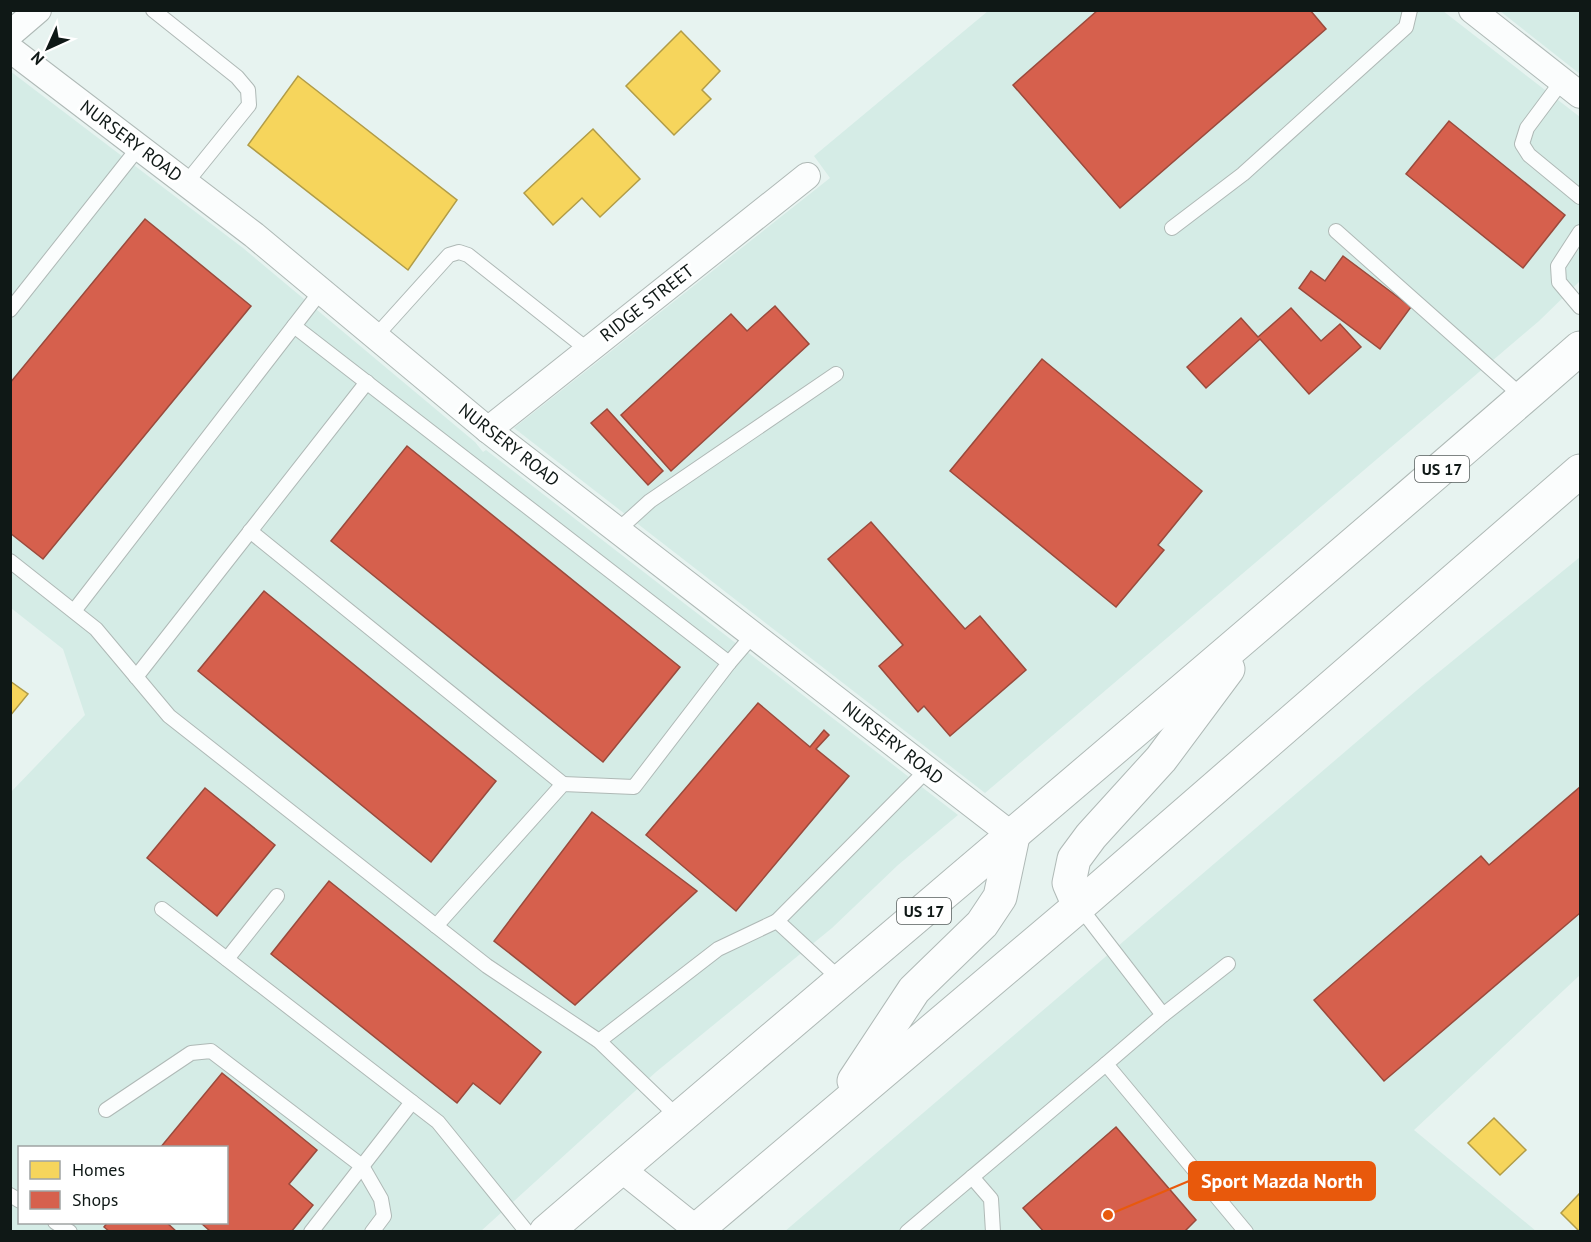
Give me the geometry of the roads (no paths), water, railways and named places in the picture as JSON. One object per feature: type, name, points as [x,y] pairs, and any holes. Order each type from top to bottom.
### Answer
[{"type":"main road","name":"US 17","points":[[546,1232],[1581,348]]},
{"type":"main road","points":[[697,1231],[833,1112],[1079,906],[1581,471]]},
{"type":"main road","points":[[1079,906],[1069,884],[1074,858],[1161,759],[1265,619]]},
{"type":"main road","points":[[833,1112],[914,990],[982,924],[1000,897],[1012,836]]},
{"type":"street","points":[[10,34],[38,10]]},
{"type":"street","points":[[1472,10],[1571,88]]},
{"type":"street","name":"NURSERY ROAD","points":[[10,49],[254,235],[488,430],[1012,836]]},
{"type":"street","name":"RIDGE STREET","points":[[488,430],[807,176]]},
{"type":"street","points":[[620,1168],[697,1231]]},
{"type":"lane","points":[[153,10],[237,77],[248,90],[249,105],[186,183]]},
{"type":"lane","points":[[1172,228],[1243,174],[1406,27],[1410,10]]},
{"type":"lane","points":[[1571,88],[1527,128],[1522,144],[1529,155],[1581,197]]},
{"type":"lane","points":[[10,310],[16,293],[139,147]]},
{"type":"lane","points":[[1336,231],[1524,398]]},
{"type":"lane","points":[[1581,232],[1558,267],[1559,282],[1581,307]]},
{"type":"lane","points":[[376,336],[449,255],[459,252],[468,255],[588,350]]},
{"type":"lane","points":[[74,611],[321,291]]},
{"type":"lane","points":[[294,326],[729,663]]},
{"type":"lane","points":[[618,530],[650,501],[836,374]]},
{"type":"lane","points":[[136,677],[367,382]]},
{"type":"lane","points":[[250,531],[563,784],[634,787],[753,635]]},
{"type":"lane","points":[[10,561],[96,629],[169,716],[487,966],[599,1041],[679,1118]]},
{"type":"lane","points":[[599,1041],[718,949],[777,921],[927,770]]},
{"type":"lane","points":[[436,926],[563,784]]},
{"type":"lane","points":[[227,959],[277,896]]},
{"type":"lane","points":[[1079,906],[1163,1015]]},
{"type":"lane","points":[[162,909],[438,1122],[528,1232]]},
{"type":"lane","points":[[777,921],[841,980]]},
{"type":"lane","points":[[907,1232],[1163,1015],[1228,964]]},
{"type":"lane","points":[[106,1110],[191,1053],[211,1051],[362,1166],[381,1199],[384,1216],[372,1232]]},
{"type":"lane","points":[[1106,1064],[1246,1232]]},
{"type":"lane","points":[[311,1232],[412,1102]]},
{"type":"lane","points":[[972,1177],[991,1199],[993,1232]]},
{"type":"place","name":"Sport Mazda North","points":[[1108,1215]]}]
